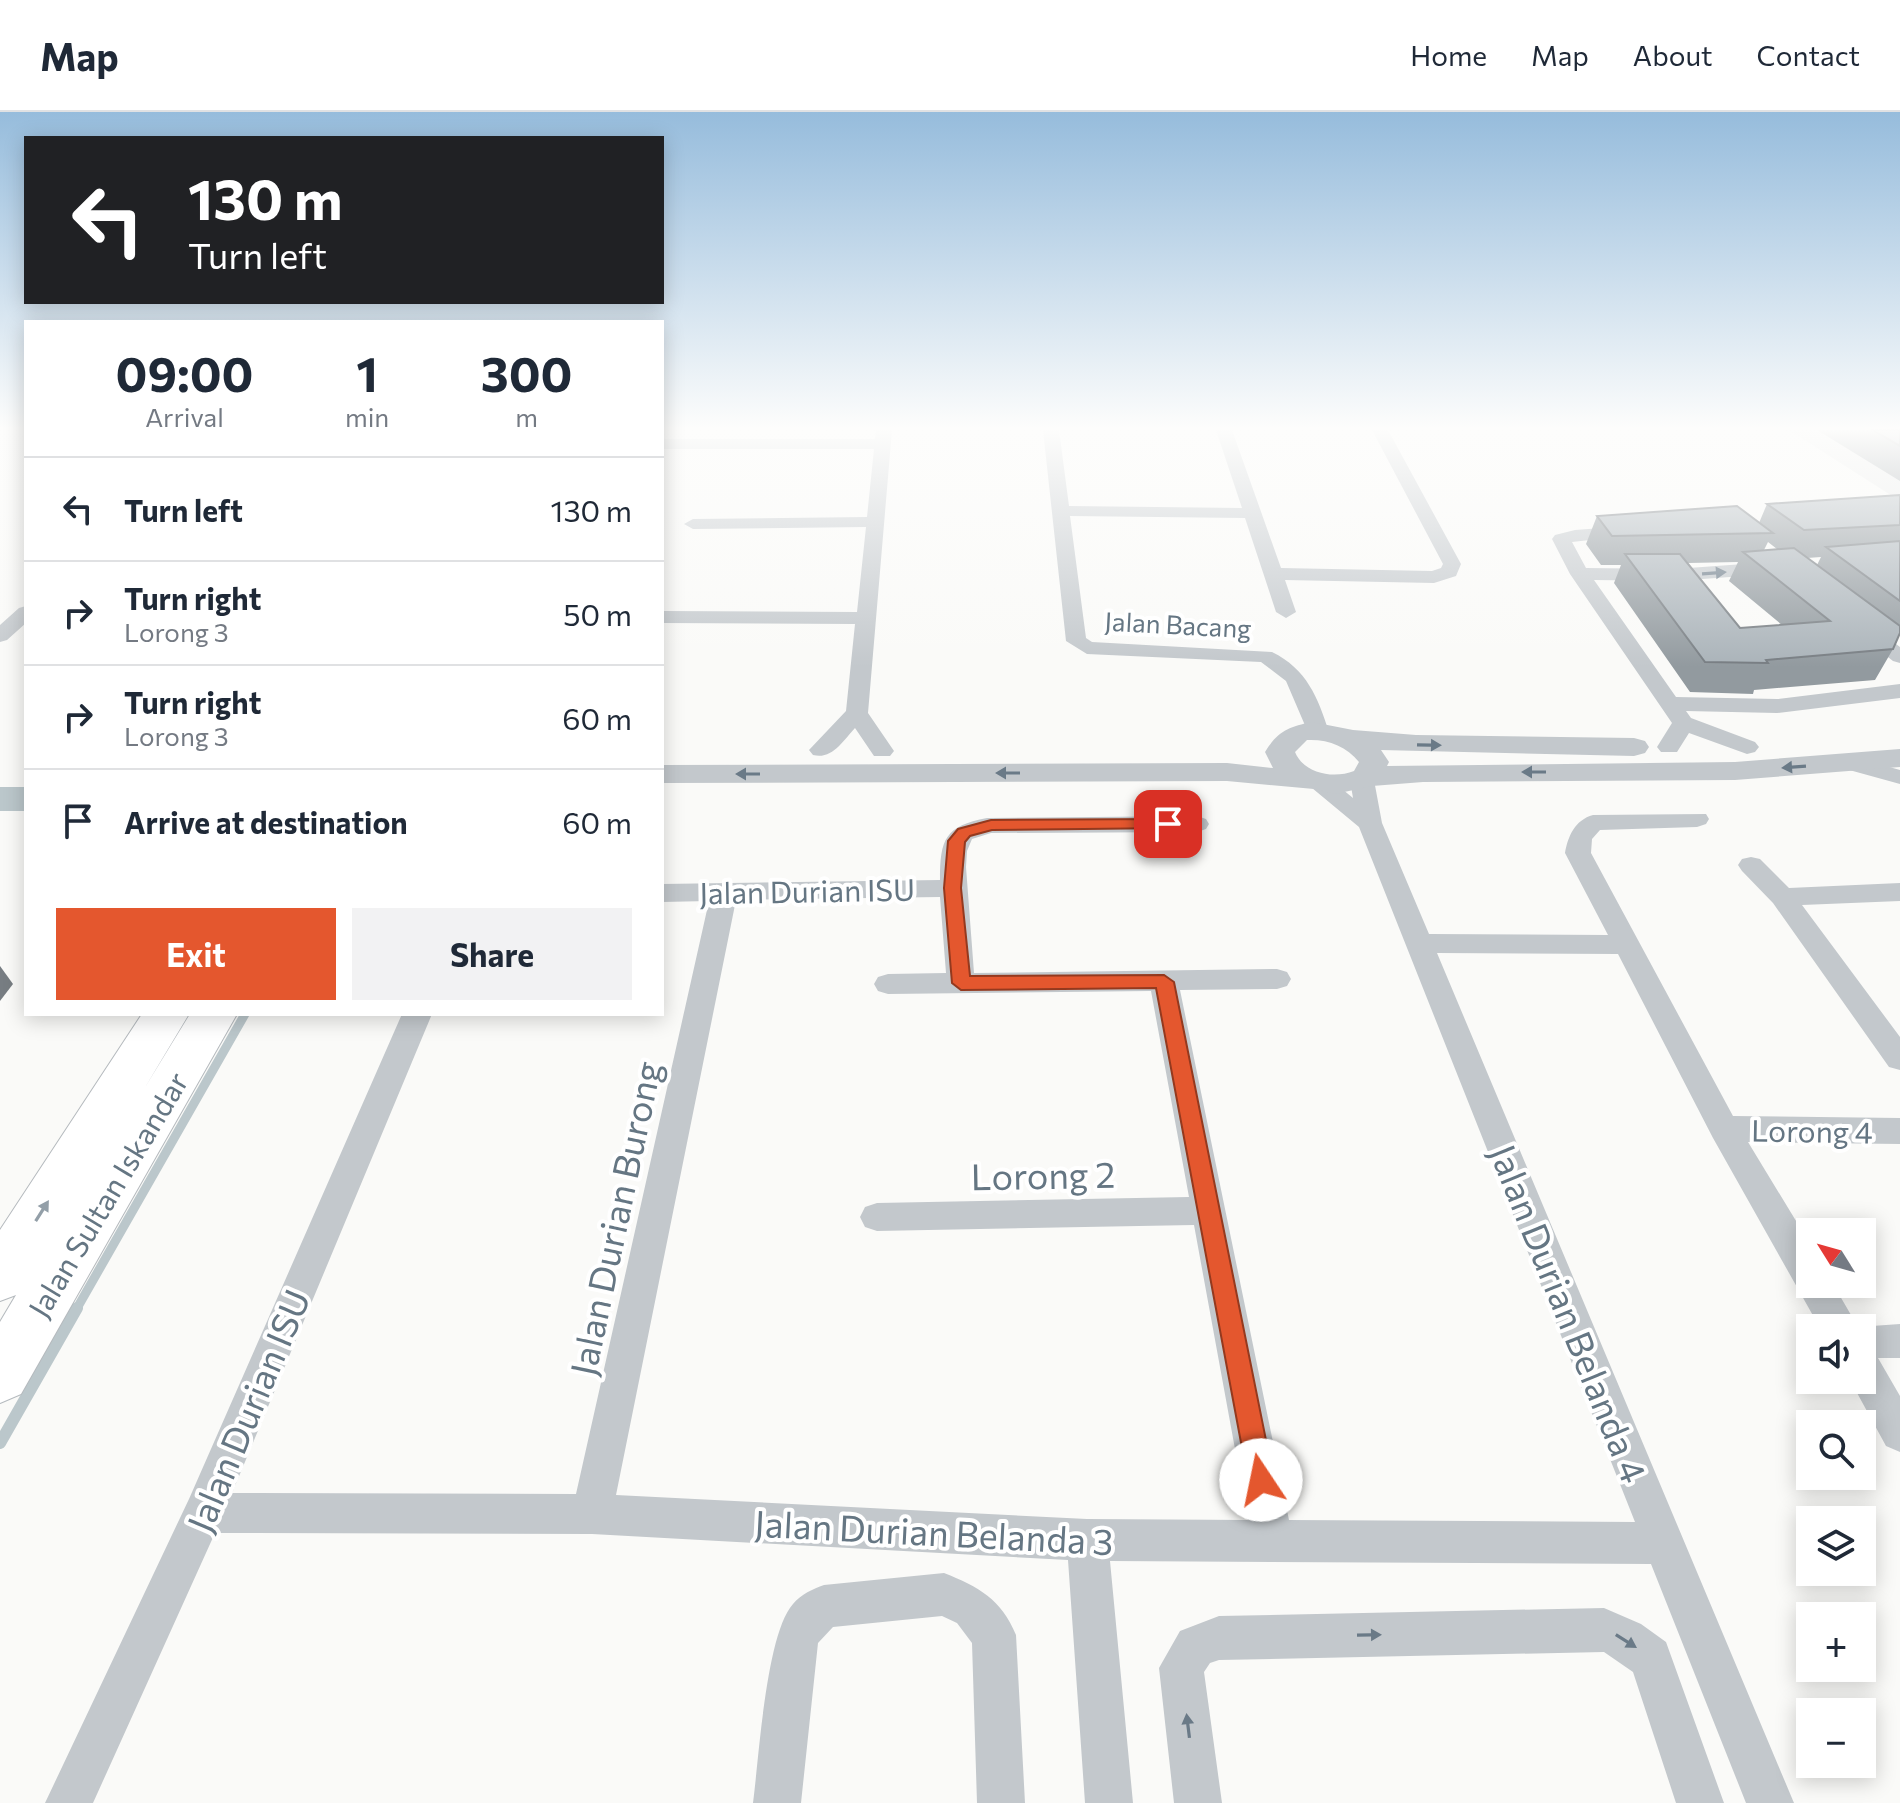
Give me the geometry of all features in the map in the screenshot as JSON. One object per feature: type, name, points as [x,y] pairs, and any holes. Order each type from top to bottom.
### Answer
[{"type":"main road","points":[[0,1277],[165,1016]]},
{"type":"main road","name":"Jalan Sultan Iskandar","points":[[0,1375],[213,1016]]},
{"type":"street","points":[[876,509],[857,713],[882,751]]},
{"type":"street","points":[[1251,509],[1286,612]]},
{"type":"street","points":[[1274,574],[1434,577],[1449,572],[1452,564],[1422,509]]},
{"type":"street","points":[[1061,511],[1252,513]]},
{"type":"street","name":"Jalan Bacang","points":[[1061,511],[1076,641],[1087,648],[1265,656],[1287,666],[1295,675],[1303,735]]},
{"type":"street","points":[[693,524],[875,522]]},
{"type":"street","points":[[1652,530],[1562,537],[1580,574],[1674,725],[1747,747],[1880,740],[1900,736]]},
{"type":"street","points":[[1580,574],[1675,575],[1785,568],[1760,548]]},
{"type":"street","points":[[1842,612],[1900,657]]},
{"type":"street","points":[[0,639],[24,614]]},
{"type":"street","points":[[665,617],[866,618]]},
{"type":"street","points":[[0,639],[24,642]]},
{"type":"street","points":[[664,752],[1225,751],[1303,735],[1416,744],[1674,725],[1777,706],[1900,691]]},
{"type":"street","points":[[821,750],[857,713]]},
{"type":"street","points":[[1303,735],[1280,752],[1282,760],[1297,775],[1314,782],[1370,823]]},
{"type":"street","points":[[1352,739],[1363,746],[1374,762],[1365,778]]},
{"type":"street","points":[[664,774],[1227,772],[1335,785],[1365,778],[1423,773],[1735,771],[1900,758]]},
{"type":"street","points":[[1850,763],[1900,777]]},
{"type":"street","name":"Jalan Durian Belanda 4","points":[[1365,778],[1370,823],[1770,1803]]},
{"type":"street","points":[[1697,819],[1593,823],[1580,837],[1578,853],[1724,1129],[1796,1252]]},
{"type":"street","points":[[961,983],[953,888],[956,841],[975,828],[991,825],[1197,824]]},
{"type":"street","points":[[1751,865],[1782,897],[1900,1059]]},
{"type":"street","name":"Jalan Durian ISU","points":[[664,893],[953,888]]},
{"type":"street","name":"Jalan Durian Burong","points":[[592,1514],[724,892]]},
{"type":"street","points":[[1782,897],[1900,892]]},
{"type":"street","points":[[1419,943],[1626,945]]},
{"type":"street","points":[[888,984],[1277,979]]},
{"type":"street","points":[[1164,982],[1272,1540]]},
{"type":"street","name":"Jalan Durian ISU","points":[[69,1803],[203,1513],[416,1016]]},
{"type":"street","name":"Lorong 4","points":[[1724,1129],[1900,1131]]},
{"type":"street","name":"Lorong 2","points":[[877,1217],[1210,1211]]},
{"type":"street","points":[[1876,1342],[1900,1341]]},
{"type":"street","points":[[1876,1391],[1900,1433]]},
{"type":"street","name":"Jalan Durian Belanda 3","points":[[203,1513],[592,1514],[1087,1540],[1664,1543]]},
{"type":"street","points":[[1087,1540],[1109,1803]]},
{"type":"street","points":[[777,1803],[797,1638],[808,1619],[824,1606],[944,1594],[972,1608],[994,1635],[1001,1803]]},
{"type":"street","points":[[1198,1803],[1181,1668],[1195,1646],[1219,1638],[1604,1630],[1626,1639],[1650,1658],[1700,1803]]},
{"type":"building","points":[[1741,509],[1773,533],[1612,536],[1597,516]]},
{"type":"building","points":[[1774,509],[1900,509],[1900,525],[1804,530]]},
{"type":"building","points":[[1900,541],[1900,601],[1826,547]]},
{"type":"building","points":[[1794,548],[1900,626],[1893,649],[1766,660],[1768,663],[1705,662],[1625,554],[1680,554],[1740,628],[1830,621],[1743,552]]},
{"type":"waterway","points":[[0,799],[24,799]]},
{"type":"waterway","points":[[76,1310],[244,1016]]},
{"type":"waterway","points":[[0,1443],[77,1308]]},
{"type":"route","points":[[1168,824],[991,825],[964,833],[956,841],[953,888],[961,983],[1164,982],[1261,1480]]}]
